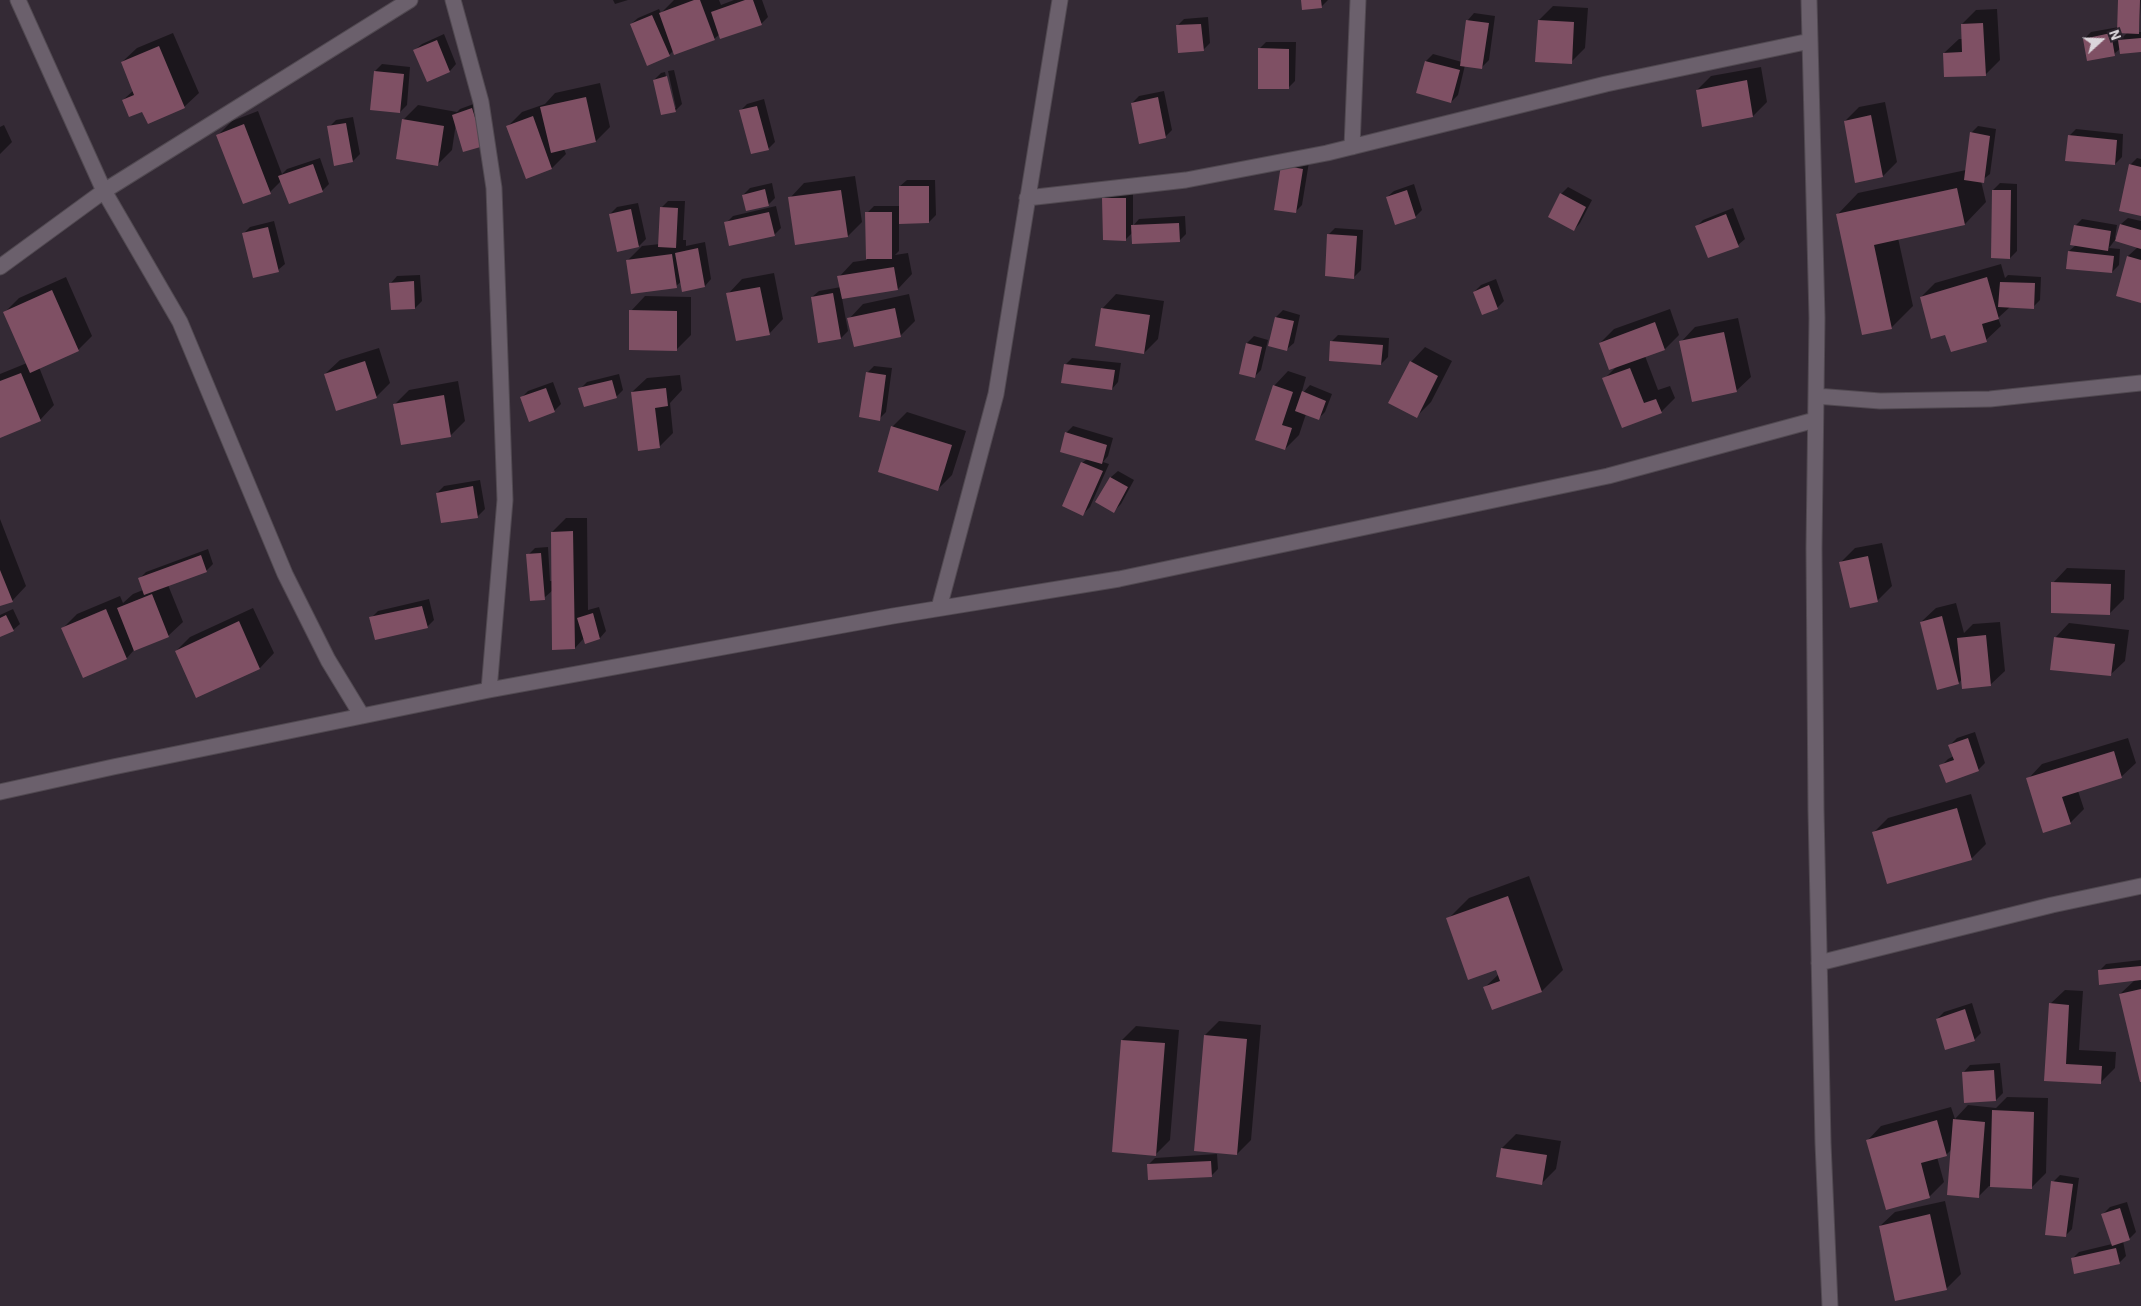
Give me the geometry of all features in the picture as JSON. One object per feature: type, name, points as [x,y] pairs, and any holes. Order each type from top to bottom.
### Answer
[{"type":"street","points":[[18,0],[104,191],[180,322],[284,574],[328,660],[362,716]]},
{"type":"street","points":[[0,268],[104,191],[410,0]]},
{"type":"street","points":[[453,0],[481,102],[494,188],[505,500],[489,690]]},
{"type":"street","points":[[939,608],[996,394],[1060,0]]},
{"type":"street","points":[[1352,147],[1358,0]]},
{"type":"street","points":[[1809,0],[1817,318],[1814,548],[1820,963],[1823,1144],[1830,1306]]},
{"type":"street","points":[[1027,198],[1186,180],[1327,153],[1606,84],[1810,41]]},
{"type":"street","points":[[1816,396],[1880,401],[1990,399],[2141,383]]},
{"type":"street","points":[[0,792],[489,690],[939,608],[1119,580],[1608,476],[1815,420]]},
{"type":"street","points":[[1820,963],[2052,905],[2141,886]]},
{"type":"building","points":[[694,0],[700,0],[715,40],[674,55],[659,13]]},
{"type":"building","points":[[745,0],[753,0],[762,25],[720,39],[711,12]]},
{"type":"building","points":[[1301,0],[1321,0],[1322,8],[1302,10]]},
{"type":"building","points":[[2118,0],[2140,0],[2139,34],[2117,33]]},
{"type":"building","points":[[652,15],[670,56],[647,66],[630,24]]},
{"type":"building","points":[[1466,20],[1489,23],[1482,69],[1460,66]]},
{"type":"building","points":[[1538,20],[1574,22],[1572,64],[1535,62]]},
{"type":"building","points":[[1983,23],[1986,76],[1944,77],[1943,53],[1962,52],[1961,24]]},
{"type":"building","points":[[1201,24],[1204,51],[1178,53],[1176,25]]},
{"type":"building","points":[[2111,33],[2115,56],[2087,61],[2083,39]]},
{"type":"building","points":[[2141,38],[2141,52],[2120,54],[2118,40]]},
{"type":"building","points":[[437,40],[450,72],[427,82],[413,50]]},
{"type":"building","points":[[159,46],[185,108],[148,124],[142,112],[129,117],[122,100],[134,95],[121,62]]},
{"type":"building","points":[[1258,48],[1289,49],[1289,89],[1258,89]]},
{"type":"building","points":[[1425,61],[1460,70],[1451,103],[1416,93]]},
{"type":"building","points":[[374,71],[404,74],[400,113],[370,110]]},
{"type":"building","points":[[667,76],[676,112],[661,115],[653,80]]},
{"type":"building","points":[[1747,80],[1753,117],[1702,127],[1696,90]]},
{"type":"building","points":[[586,97],[596,142],[551,153],[540,107]]},
{"type":"building","points":[[1158,97],[1166,138],[1139,144],[1131,103]]},
{"type":"building","points":[[757,106],[769,150],[751,154],[739,110]]},
{"type":"building","points":[[472,108],[484,146],[463,152],[452,115]]},
{"type":"building","points":[[1871,115],[1883,177],[1855,183],[1844,121]]},
{"type":"building","points":[[533,116],[552,169],[526,179],[506,126]]},
{"type":"building","points":[[402,119],[444,126],[438,166],[396,159]]},
{"type":"building","points":[[346,123],[353,162],[334,166],[327,126]]},
{"type":"building","points":[[244,124],[271,194],[243,204],[216,135]]},
{"type":"building","points":[[1970,132],[1990,136],[1984,183],[1964,180]]},
{"type":"building","points":[[2068,135],[2117,140],[2115,165],[2065,161]]},
{"type":"building","points":[[313,164],[323,192],[289,204],[278,176]]},
{"type":"building","points":[[2129,164],[2141,167],[2141,216],[2119,211]]},
{"type":"building","points":[[1281,165],[1303,169],[1296,213],[1274,210]]},
{"type":"building","points":[[899,186],[929,186],[929,223],[899,224]]},
{"type":"building","points":[[1957,188],[1965,225],[1874,245],[1892,329],[1862,335],[1836,214]]},
{"type":"building","points":[[765,189],[769,206],[746,211],[742,195]]},
{"type":"building","points":[[841,190],[848,237],[795,245],[788,197]]},
{"type":"building","points":[[1407,190],[1416,218],[1395,225],[1386,197]]},
{"type":"building","points":[[1992,190],[2011,190],[2010,259],[1991,258]]},
{"type":"building","points":[[1560,193],[1586,207],[1574,231],[1548,217]]},
{"type":"building","points":[[1102,198],[1126,198],[1126,241],[1103,240]]},
{"type":"building","points":[[660,207],[678,208],[676,248],[658,247]]},
{"type":"building","points":[[631,209],[639,247],[617,252],[609,214]]},
{"type":"building","points":[[769,212],[775,236],[729,246],[724,222]]},
{"type":"building","points":[[865,212],[892,212],[892,259],[866,259]]},
{"type":"building","points":[[1726,214],[1739,247],[1708,258],[1695,226]]},
{"type":"building","points":[[1179,223],[1180,242],[1132,244],[1131,225]]},
{"type":"building","points":[[2120,224],[2141,230],[2141,249],[2115,241]]},
{"type":"building","points":[[2074,225],[2111,231],[2108,251],[2070,245]]},
{"type":"building","points":[[268,227],[279,272],[253,278],[242,233]]},
{"type":"building","points":[[1327,234],[1357,236],[1354,279],[1325,276]]},
{"type":"building","points":[[698,248],[705,287],[682,292],[675,253]]},
{"type":"building","points":[[2068,251],[2114,256],[2112,273],[2066,269]]},
{"type":"building","points":[[672,254],[677,288],[631,294],[626,260]]},
{"type":"building","points":[[2127,256],[2141,260],[2141,303],[2116,296]]},
{"type":"building","points":[[894,267],[898,290],[842,299],[837,276]]},
{"type":"building","points":[[1987,277],[1999,319],[1982,324],[1987,342],[1951,352],[1945,335],[1931,339],[1920,297]]},
{"type":"building","points":[[414,281],[415,309],[391,310],[389,283]]},
{"type":"building","points":[[2000,282],[2035,283],[2034,309],[1998,307]]},
{"type":"building","points":[[1489,285],[1498,309],[1482,315],[1473,292]]},
{"type":"building","points":[[760,287],[770,335],[736,341],[726,293]]},
{"type":"building","points":[[52,290],[79,351],[30,373],[3,312]]},
{"type":"building","points":[[833,293],[841,339],[818,343],[811,297]]},
{"type":"building","points":[[895,308],[901,337],[854,347],[847,318]]},
{"type":"building","points":[[1101,308],[1150,315],[1144,354],[1095,346]]},
{"type":"building","points":[[629,310],[677,311],[677,351],[629,350]]},
{"type":"building","points":[[1275,317],[1294,321],[1287,351],[1268,346]]},
{"type":"building","points":[[1655,322],[1665,350],[1609,370],[1599,343]]},
{"type":"building","points":[[1724,332],[1737,392],[1692,402],[1679,341]]},
{"type":"building","points":[[1330,341],[1383,345],[1381,365],[1329,361]]},
{"type":"building","points":[[1246,343],[1262,347],[1255,378],[1239,374]]},
{"type":"building","points":[[365,361],[377,398],[336,411],[324,374]]},
{"type":"building","points":[[1410,361],[1438,376],[1417,418],[1388,403]]},
{"type":"building","points":[[1064,364],[1115,370],[1112,390],[1061,383]]},
{"type":"building","points":[[1630,368],[1644,403],[1656,399],[1662,413],[1622,428],[1602,378]]},
{"type":"building","points":[[866,372],[886,375],[880,421],[859,417]]},
{"type":"building","points":[[21,373],[41,421],[0,438],[0,381]]},
{"type":"building","points":[[612,380],[617,398],[584,407],[578,388]]},
{"type":"building","points":[[1273,385],[1293,392],[1282,425],[1292,428],[1285,450],[1255,440]]},
{"type":"building","points":[[546,388],[555,412],[529,422],[520,397]]},
{"type":"building","points":[[666,388],[668,406],[655,408],[660,448],[638,451],[631,392]]},
{"type":"building","points":[[1302,391],[1326,401],[1319,420],[1295,411]]},
{"type":"building","points":[[444,395],[451,437],[401,445],[393,404]]},
{"type":"building","points":[[891,426],[952,445],[938,491],[878,472]]},
{"type":"building","points":[[1065,432],[1107,445],[1102,464],[1060,452]]},
{"type":"building","points":[[1081,462],[1103,471],[1083,516],[1062,506]]},
{"type":"building","points":[[1110,477],[1128,487],[1114,513],[1095,502]]},
{"type":"building","points":[[473,486],[478,518],[441,523],[436,493]]},
{"type":"building","points":[[573,531],[575,649],[552,650],[551,532]]},
{"type":"building","points":[[541,553],[545,600],[530,601],[526,554]]},
{"type":"building","points":[[201,555],[207,572],[144,595],[138,578]]},
{"type":"building","points":[[1868,556],[1878,602],[1850,608],[1839,562]]},
{"type":"building","points":[[0,570],[13,602],[0,606]]},
{"type":"building","points":[[2051,582],[2111,584],[2110,615],[2051,613]]},
{"type":"building","points":[[152,594],[169,637],[134,651],[117,608]]},
{"type":"building","points":[[422,606],[428,628],[375,640],[369,617]]},
{"type":"building","points":[[106,609],[127,659],[83,678],[61,628]]},
{"type":"building","points":[[593,613],[600,639],[585,644],[577,618]]},
{"type":"building","points":[[6,615],[14,631],[0,637],[0,618]]},
{"type":"building","points":[[1942,616],[1959,684],[1937,690],[1920,622]]},
{"type":"building","points":[[239,621],[260,669],[196,698],[175,651]]},
{"type":"building","points":[[1986,635],[1991,686],[1962,689],[1957,638]]},
{"type":"building","points":[[2054,637],[2115,644],[2111,676],[2050,670]]},
{"type":"building","points":[[1968,738],[1979,771],[1946,783],[1939,765],[1954,760],[1948,745]]},
{"type":"building","points":[[2114,751],[2122,778],[2062,797],[2071,824],[2043,833],[2026,778]]},
{"type":"building","points":[[1957,808],[1972,860],[1887,884],[1872,832]]},
{"type":"building","points":[[1508,896],[1542,992],[1492,1010],[1483,987],[1500,981],[1496,970],[1468,980],[1446,918]]},
{"type":"building","points":[[2141,966],[2141,980],[2099,985],[2098,970]]},
{"type":"building","points":[[2141,989],[2141,1082],[2140,1082],[2119,994]]},
{"type":"building","points":[[2049,1003],[2069,1005],[2066,1064],[2102,1066],[2101,1084],[2044,1081]]},
{"type":"building","points":[[1965,1009],[1975,1041],[1945,1050],[1936,1019]]},
{"type":"building","points":[[1204,1035],[1247,1039],[1237,1155],[1194,1151]]},
{"type":"building","points":[[1121,1040],[1165,1043],[1156,1156],[1112,1152]]},
{"type":"building","points":[[1994,1070],[1996,1101],[1964,1103],[1962,1072]]},
{"type":"building","points":[[1992,1110],[2034,1112],[2032,1189],[1990,1187]]},
{"type":"building","points":[[1953,1119],[1985,1122],[1979,1198],[1947,1195]]},
{"type":"building","points":[[1937,1120],[1947,1156],[1921,1163],[1930,1198],[1886,1210],[1866,1140]]},
{"type":"building","points":[[1501,1148],[1547,1155],[1542,1185],[1496,1177]]},
{"type":"building","points":[[1211,1161],[1212,1177],[1148,1180],[1147,1164]]},
{"type":"building","points":[[2051,1181],[2073,1184],[2066,1237],[2045,1235]]},
{"type":"building","points":[[2120,1208],[2130,1240],[2112,1246],[2101,1214]]},
{"type":"building","points":[[1930,1214],[1947,1290],[1895,1301],[1879,1226]]},
{"type":"building","points":[[2116,1248],[2120,1264],[2074,1274],[2071,1258]]}]
